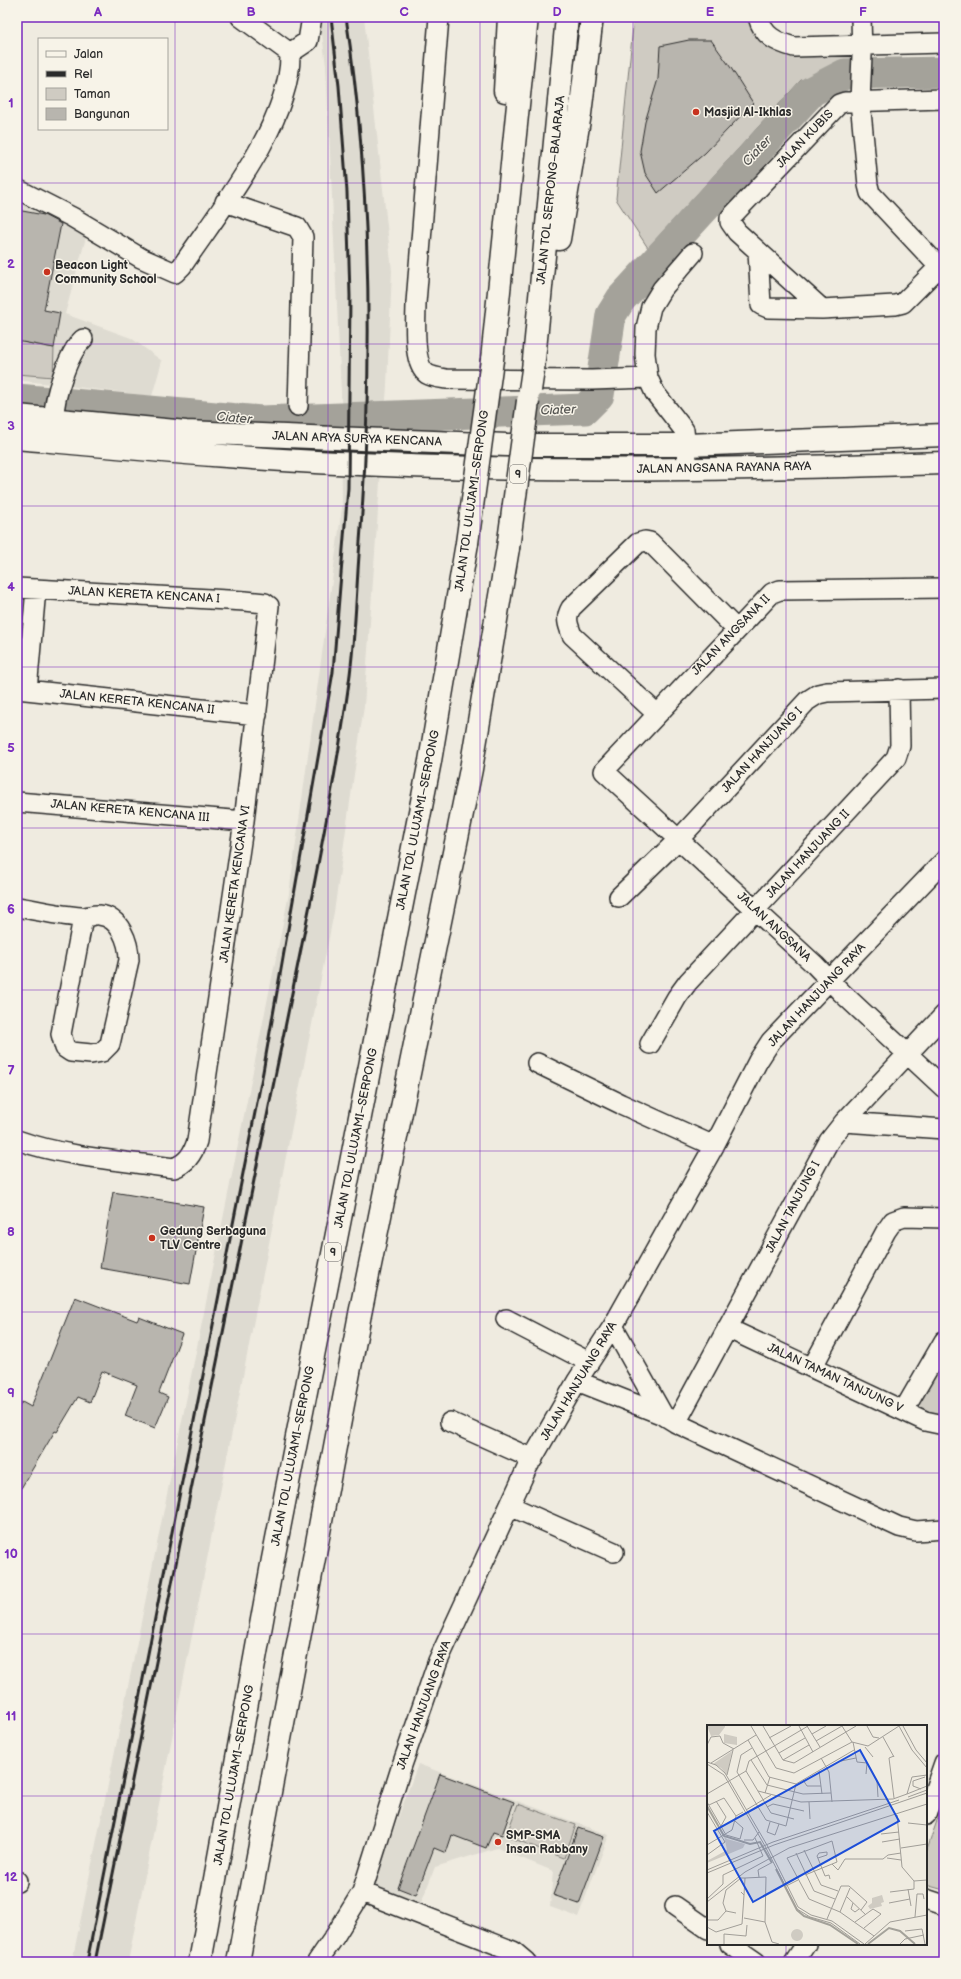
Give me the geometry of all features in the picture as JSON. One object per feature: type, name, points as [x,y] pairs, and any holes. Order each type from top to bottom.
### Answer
[{"type":"main road","points":[[492,360],[509,17]]},
{"type":"main road","points":[[492,360],[527,17]]},
{"type":"main road","name":"JALAN TOL SERPONG–BALARAJA","points":[[533,367],[568,17]]},
{"type":"main road","points":[[533,367],[560,233],[580,114],[592,17]]},
{"type":"main road","name":"JALAN TOL ULUJAMI–SERPONG","points":[[200,1962],[273,1559],[430,761],[467,543],[492,360]]},
{"type":"main road","name":"9","points":[[238,1962],[360,1314],[471,769],[508,548],[533,367]]},
{"type":"main road","name":"JALAN ARYA SURYA KENCANA","points":[[17,416],[55,407],[186,432],[507,445]]},
{"type":"main road","points":[[185,453],[186,432]]},
{"type":"main road","name":"JALAN ANGSANA RAYANA RAYA","points":[[507,445],[687,445],[944,435]]},
{"type":"main road","name":"JALAN ARYA SURYA KENCANA","points":[[17,438],[185,453],[382,465],[504,469]]},
{"type":"main road","points":[[504,469],[507,445]]},
{"type":"main road","name":"JALAN ANGSANA RAYANA RAYA","points":[[504,469],[688,470],[944,463]]},
{"type":"street","points":[[241,17],[290,53]]},
{"type":"street","points":[[290,53],[308,41],[312,17]]},
{"type":"street","points":[[439,17],[416,303],[417,351],[420,364],[426,373],[446,379],[592,380],[648,378]]},
{"type":"street","points":[[758,17],[760,27],[770,36],[779,42],[794,47],[862,50],[944,43]]},
{"type":"street","points":[[758,251],[760,306],[768,308],[822,309],[896,305],[903,303],[941,270],[870,193],[861,94],[861,17]]},
{"type":"street","points":[[17,189],[72,217],[141,258],[176,273],[258,153],[282,102],[290,66],[290,53]]},
{"type":"street","name":"JALAN KUBIS","points":[[758,251],[730,222],[731,215],[832,110],[861,94],[944,99]]},
{"type":"street","points":[[225,202],[297,227],[303,237],[298,406]]},
{"type":"street","points":[[758,251],[822,309]]},
{"type":"street","points":[[688,470],[687,445],[684,430],[655,393],[648,378],[645,354],[646,328],[651,307],[662,289],[693,253]]},
{"type":"street","points":[[55,407],[75,349],[83,339]]},
{"type":"street","points":[[656,713],[572,635],[567,620],[568,614],[572,608],[638,543],[645,541],[650,542],[736,629]]},
{"type":"street","name":"JALAN KERETA KENCANA I","points":[[17,588],[265,603],[269,606]]},
{"type":"street","name":"JALAN ANGSANA II","points":[[604,768],[766,598],[780,590],[944,588]]},
{"type":"street","points":[[22,689],[36,589]]},
{"type":"street","name":"JALAN KERETA KENCANA VI","points":[[17,1140],[30,1145],[83,1155],[174,1168],[183,1164],[189,1158],[197,1141],[244,821],[269,606]]},
{"type":"street","name":"JALAN KERETA KENCANA II","points":[[22,689],[257,715]]},
{"type":"street","name":"JALAN HANJUANG II","points":[[650,1044],[677,997],[688,982],[896,758],[900,746],[899,689]]},
{"type":"street","name":"JALAN HANJUANG I","points":[[619,897],[679,838],[807,701],[818,694],[827,692],[944,689]]},
{"type":"street","name":"JALAN ANGSANA","points":[[604,768],[606,774],[679,838],[944,1088]]},
{"type":"street","name":"JALAN KERETA KENCANA III","points":[[17,802],[244,821]]},
{"type":"street","name":"JALAN HANJUANG RAYA","points":[[317,1962],[362,1892],[401,1768],[438,1661],[532,1459],[577,1381],[613,1326],[714,1146],[754,1067],[771,1042],[944,861]]},
{"type":"street","points":[[17,907],[83,918],[101,915],[111,919],[119,927],[129,946],[129,960],[110,1044],[102,1052],[91,1054],[70,1052],[65,1048],[61,1034],[83,918]]},
{"type":"street","name":"JALAN TANJUNG I","points":[[669,1419],[727,1328],[829,1141],[844,1122],[944,1015]]},
{"type":"street","points":[[536,1063],[620,1104],[714,1146]]},
{"type":"street","points":[[844,1122],[944,1129]]},
{"type":"street","points":[[812,1368],[886,1231],[893,1221],[904,1216],[944,1218]]},
{"type":"street","points":[[506,1319],[589,1362]]},
{"type":"street","points":[[613,1326],[669,1419]]},
{"type":"street","name":"JALAN TAMAN TANJUNG V","points":[[727,1328],[925,1421],[944,1424]]},
{"type":"street","points":[[904,1410],[944,1341]]},
{"type":"street","points":[[577,1381],[669,1419],[898,1527],[916,1531],[944,1530]]},
{"type":"street","points":[[450,1422],[532,1459]]},
{"type":"street","points":[[510,1506],[614,1552]]},
{"type":"street","points":[[927,1812],[944,1763]]},
{"type":"street","points":[[362,1892],[513,1951],[526,1962]]},
{"type":"street","points":[[927,1900],[944,1905]]},
{"type":"street","points":[[675,1906],[707,1928]]},
{"type":"street","points":[[731,1945],[756,1962]]},
{"type":"street","points":[[794,1962],[805,1945]]},
{"type":"shaded area","points":[[320,17],[364,17],[392,271],[387,385],[364,706],[334,912],[128,1962],[72,1962],[289,894],[342,508],[341,393],[326,66]]},
{"type":"shaded area","name":"Beacon Light Community School","points":[[17,197],[88,230],[65,314],[131,338],[162,361],[152,396],[17,380]]},
{"type":"shaded area","name":"SMP-SMA Insan Rabbany","points":[[418,1764],[609,1835],[578,1917],[550,1907],[553,1871],[497,1848],[435,1867],[421,1903],[373,1885]]},
{"type":"green space","points":[[634,17],[749,17],[766,41],[852,52],[851,69],[801,80],[648,248],[616,199]]},
{"type":"green space","points":[[17,341],[54,348],[53,377],[17,374]]},
{"type":"green space","points":[[944,1351],[944,1419],[913,1404]]},
{"type":"green space","points":[[944,1800],[944,1890],[927,1885],[927,1850]]},
{"type":"green space","points":[[518,1804],[576,1825],[564,1858],[506,1836]]},
{"type":"building","name":"Masjid Al-Ikhlas","points":[[689,40],[711,40],[753,103],[705,153],[658,193],[645,173],[640,151],[645,122],[658,79],[660,46]]},
{"type":"building","points":[[17,210],[44,215],[61,224],[44,310],[60,313],[54,348],[17,341]]},
{"type":"building","name":"Gedung Serbaguna TLV Centre","points":[[113,1192],[204,1207],[190,1284],[100,1268]]},
{"type":"building","points":[[75,1297],[137,1321],[139,1317],[182,1334],[159,1393],[168,1397],[155,1428],[125,1416],[137,1385],[102,1371],[90,1402],[78,1397],[57,1432],[55,1431],[17,1495],[17,1410],[22,1402],[31,1407]]},
{"type":"building","points":[[440,1774],[514,1802],[502,1835],[493,1832],[486,1848],[452,1835],[446,1853],[434,1848],[416,1895],[398,1888]]},
{"type":"building","points":[[578,1828],[604,1837],[579,1904],[553,1895]]},
{"type":"waterway","name":"Ciater","points":[[17,399],[261,421],[585,409],[599,395],[611,315],[621,299],[812,91],[845,74],[944,72]]},
{"type":"railway","points":[[87,1962],[263,1072],[333,672],[348,488],[350,296],[347,192],[339,86],[331,17]]},
{"type":"railway","points":[[95,1962],[314,885],[349,682],[354,634],[364,488],[367,420],[368,285],[366,218],[361,151],[355,84],[346,17]]},
{"type":"place","name":"Masjid Al-Ikhlas","points":[[696,112]]},
{"type":"place","name":"Beacon Light Community School","points":[[47,272]]},
{"type":"place","name":"Gedung Serbaguna TLV Centre","points":[[152,1238]]},
{"type":"place","name":"SMP-SMA Insan Rabbany","points":[[498,1842]]}]
